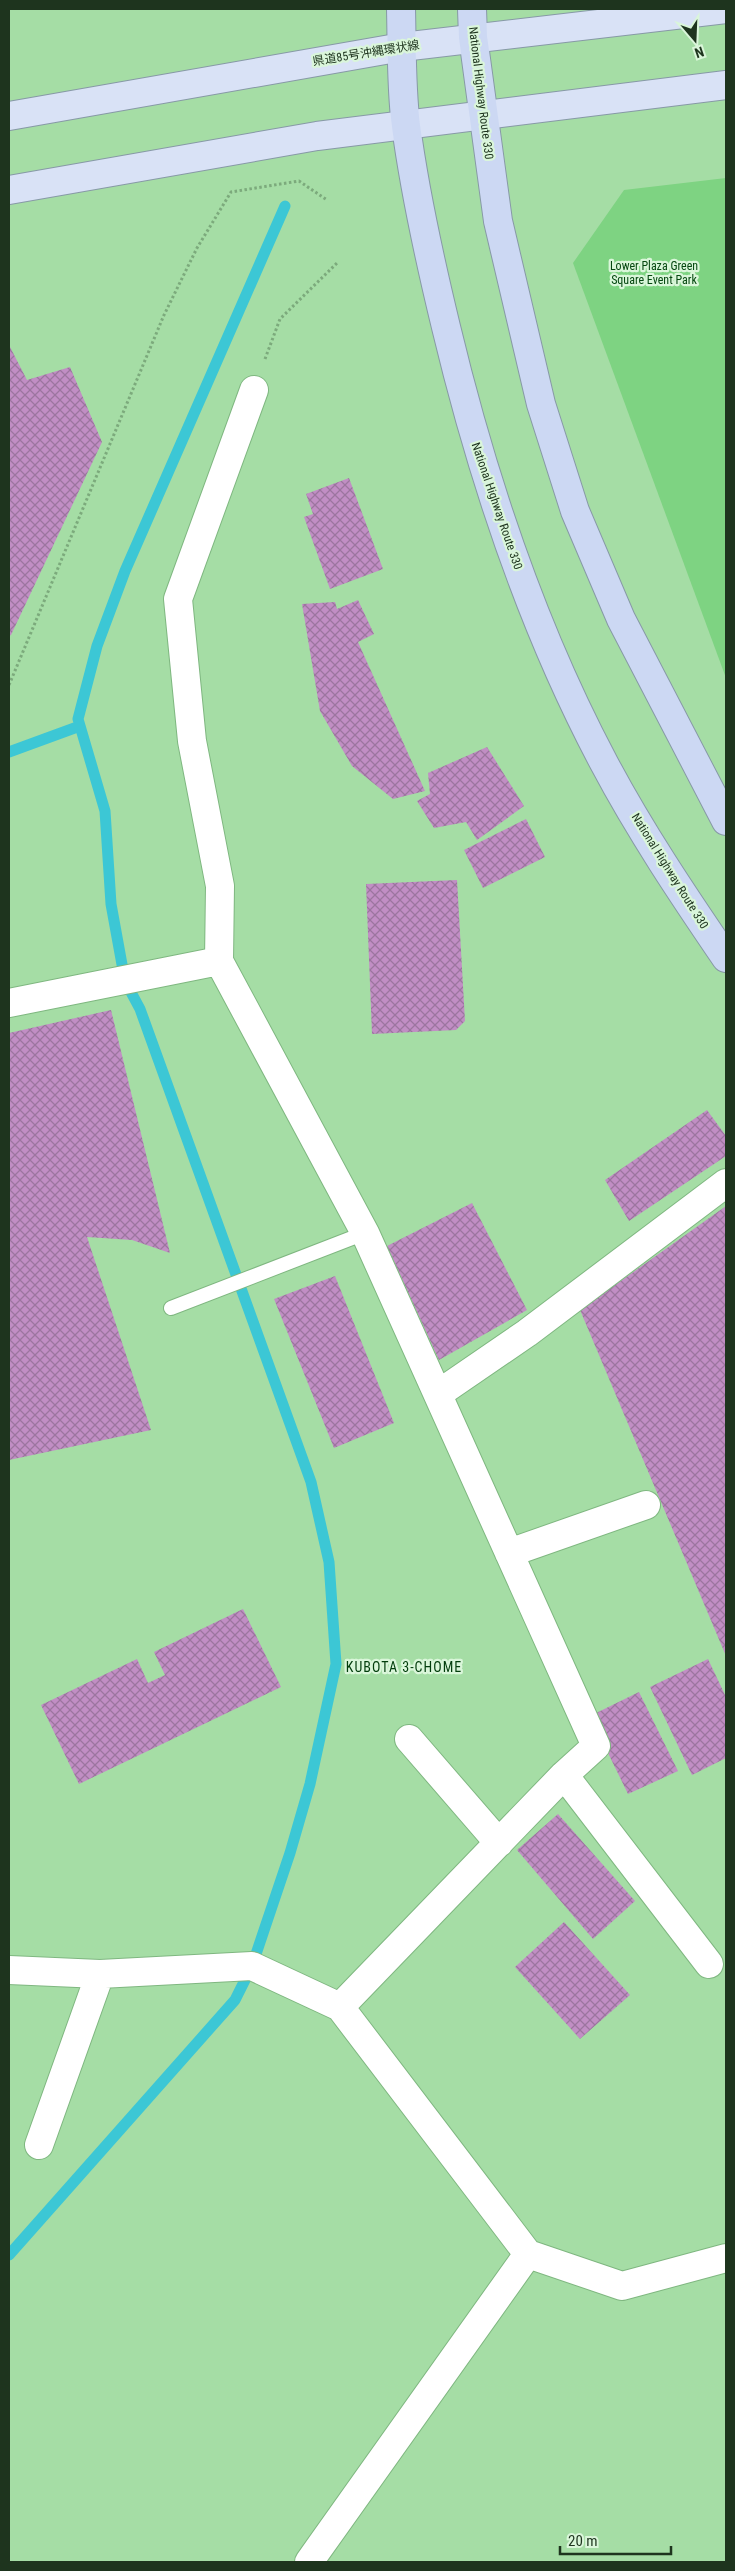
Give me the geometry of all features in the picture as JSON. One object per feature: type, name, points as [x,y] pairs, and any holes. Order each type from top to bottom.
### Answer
[{"type":"highway","name":"National Highway Route 330","points":[[401,9],[406,125],[429,258],[469,423],[503,529],[554,662],[604,763],[651,846],[726,958]]},
{"type":"highway","name":"National Highway Route 330","points":[[472,9],[473,37],[498,221],[541,404],[575,510],[621,619],[726,821]]},
{"type":"main road","name":"県道85号沖縄環状線","points":[[9,116],[402,47],[473,37],[555,30],[726,9]]},
{"type":"main road","points":[[9,190],[317,136],[726,85]]},
{"type":"street","points":[[254,390],[178,599],[192,741],[220,886],[219,961],[366,1233],[596,1746],[564,1775],[340,2007]]},
{"type":"street","points":[[9,1003],[219,961]]},
{"type":"street","points":[[438,1394],[527,1333],[726,1183]]},
{"type":"street","points":[[510,1554],[646,1505]]},
{"type":"street","points":[[409,1739],[499,1843]]},
{"type":"street","points":[[564,1775],[709,1964]]},
{"type":"street","points":[[9,1970],[100,1974],[252,1966],[340,2007],[528,2254],[622,2286],[726,2258]]},
{"type":"street","points":[[39,2145],[100,1974]]},
{"type":"street","points":[[310,2562],[528,2254]]},
{"type":"lane","points":[[170,1308],[366,1233]]},
{"type":"path","points":[[9,685],[164,315],[197,248],[231,192],[300,181],[327,200]]},
{"type":"path","points":[[254,390],[280,319],[338,262]]},
{"type":"green space","name":"Lower Plaza Green Square Event Park","points":[[726,178],[726,678],[573,263],[624,190]]},
{"type":"building","points":[[9,345],[27,380],[70,367],[102,442],[9,636]]},
{"type":"building","points":[[349,478],[383,569],[330,589],[304,517],[313,514],[306,494]]},
{"type":"building","points":[[358,600],[374,634],[358,642],[425,791],[393,799],[352,766],[320,711],[302,604],[335,602],[337,609]]},
{"type":"building","points":[[487,747],[524,806],[477,840],[466,822],[434,828],[417,801],[430,794],[428,773]]},
{"type":"building","points":[[526,819],[545,857],[483,888],[464,850]]},
{"type":"building","points":[[457,880],[465,1021],[456,1030],[372,1034],[366,884]]},
{"type":"building","points":[[111,1010],[170,1253],[132,1240],[87,1237],[151,1430],[9,1460],[9,1033]]},
{"type":"building","points":[[707,1110],[726,1136],[726,1156],[629,1221],[605,1180]]},
{"type":"building","points":[[472,1203],[527,1310],[439,1360],[387,1246]]},
{"type":"building","points":[[726,1206],[726,1656],[580,1310]]},
{"type":"building","points":[[335,1276],[394,1423],[334,1448],[274,1299]]},
{"type":"building","points":[[243,1609],[281,1687],[79,1784],[41,1705],[137,1659],[148,1683],[165,1675],[154,1652]]},
{"type":"building","points":[[708,1659],[726,1697],[726,1758],[692,1775],[650,1687]]},
{"type":"building","points":[[639,1692],[678,1771],[628,1794],[590,1716]]},
{"type":"building","points":[[558,1814],[635,1901],[593,1939],[517,1850]]},
{"type":"building","points":[[564,1922],[630,1995],[580,2039],[515,1967]]},
{"type":"waterway","points":[[9,2255],[235,2000],[252,1966],[290,1853],[310,1784],[336,1664],[329,1562],[311,1482],[140,1009],[125,981],[111,904],[105,811],[78,719],[97,646],[125,571],[285,206]]},
{"type":"waterway","points":[[9,752],[80,726]]},
{"type":"district","name":"KUBOTA 3-CHOME","points":[[404,1667]]}]
